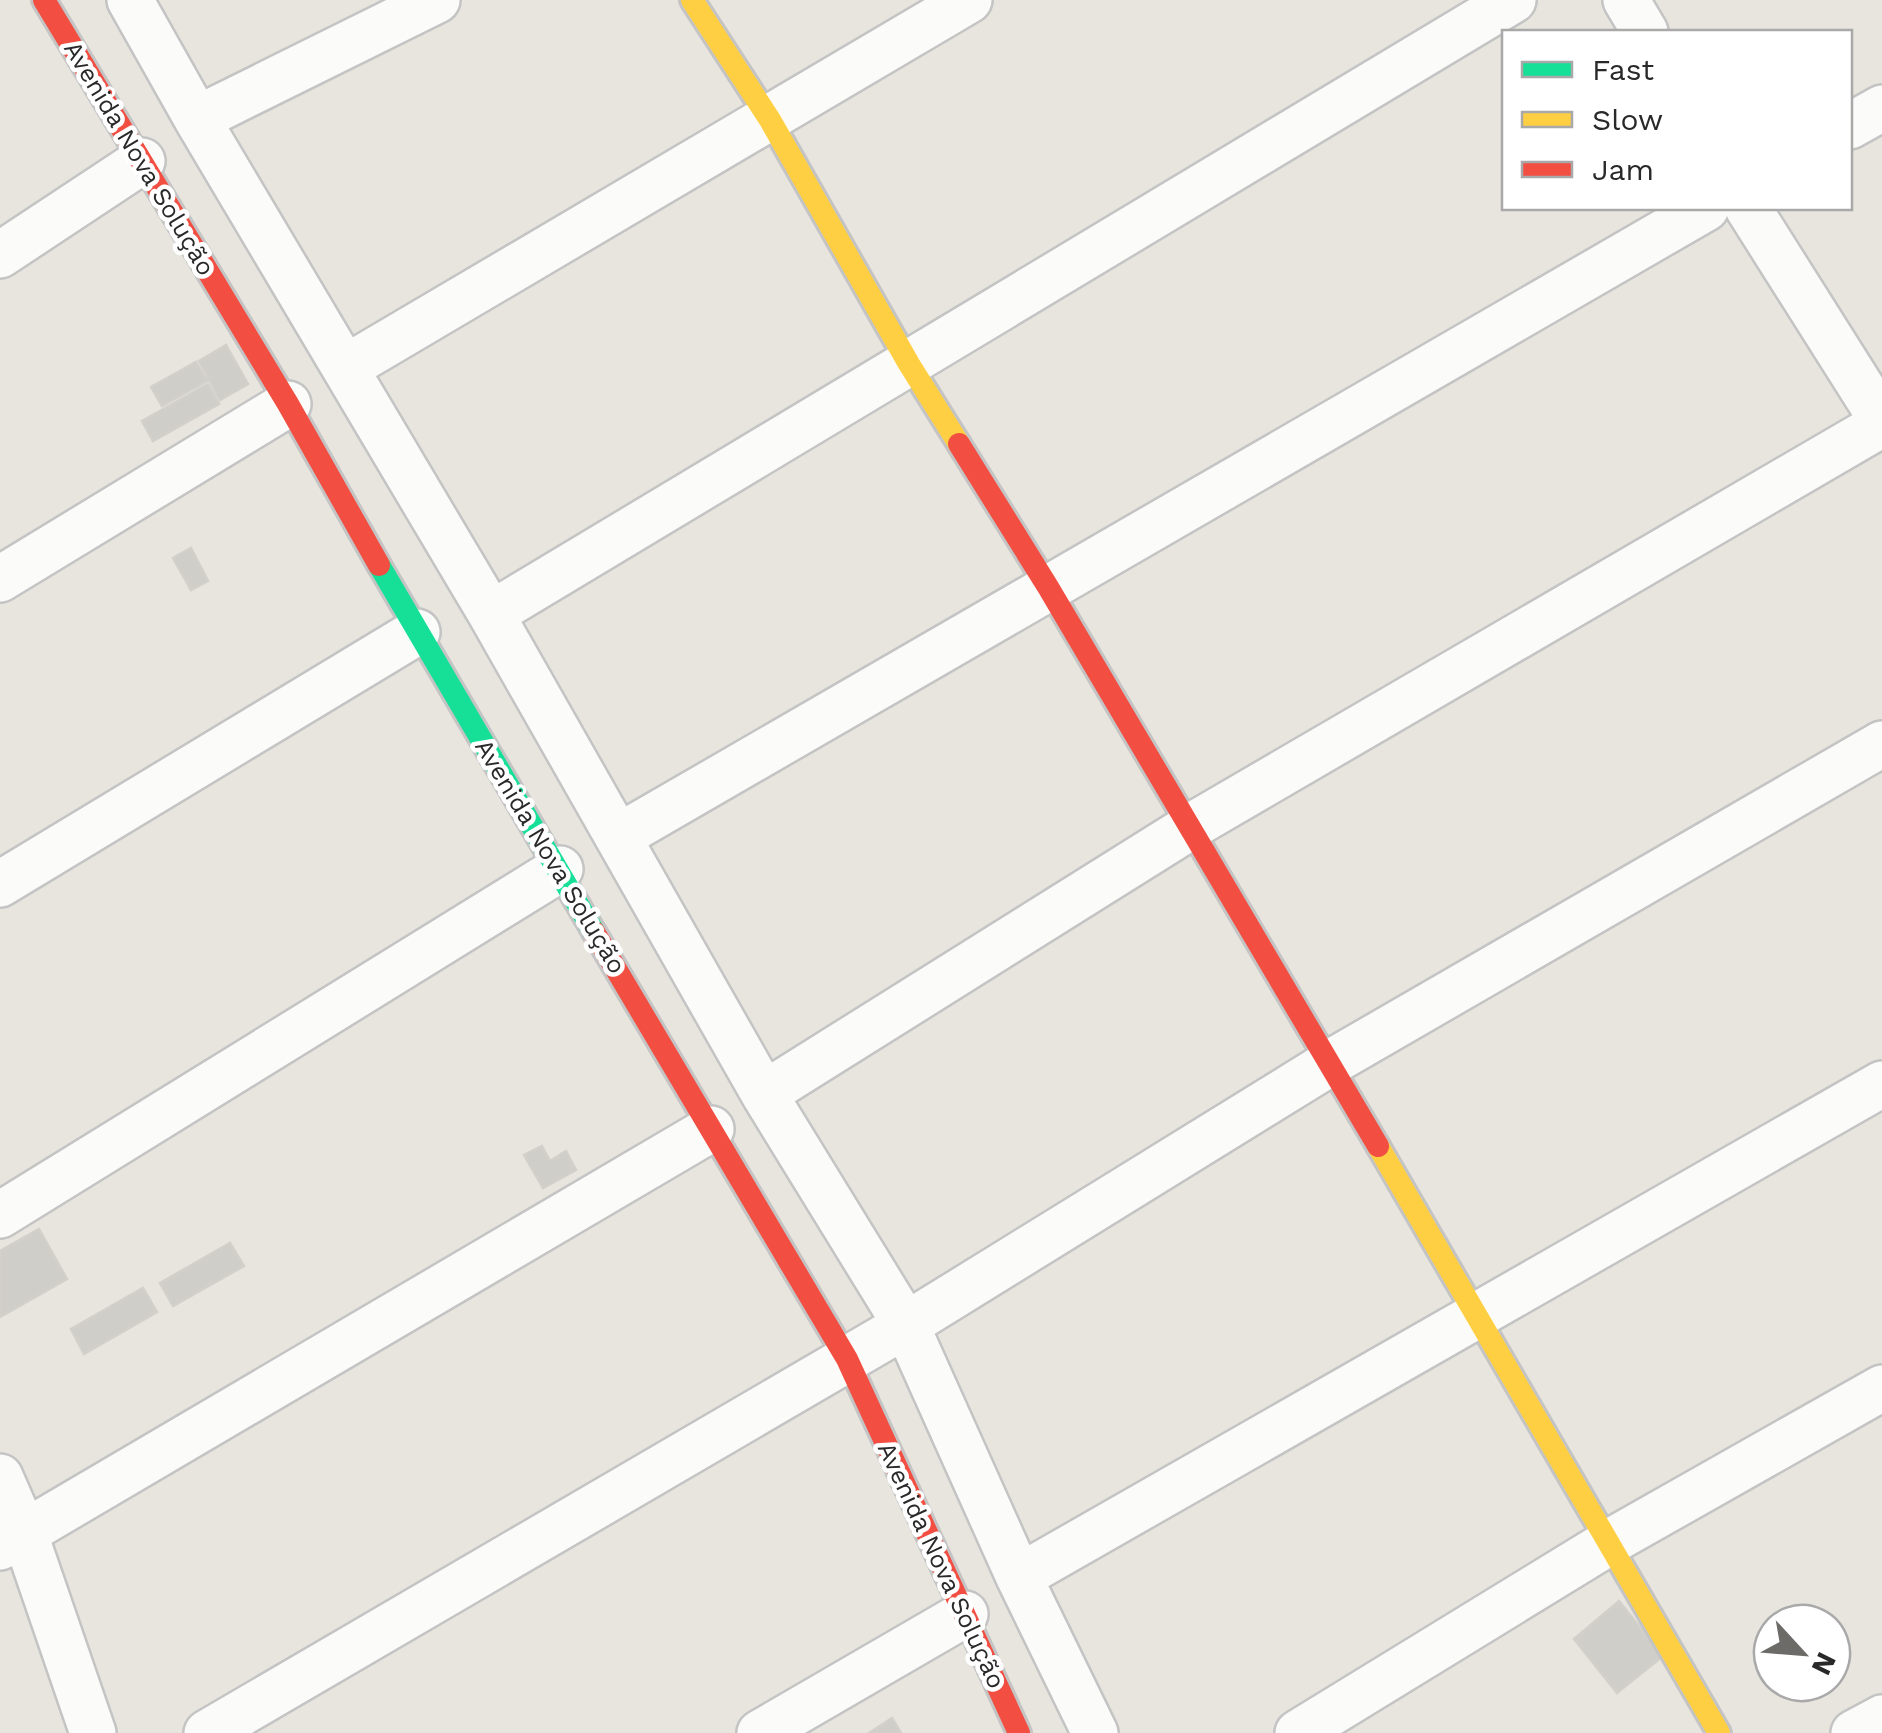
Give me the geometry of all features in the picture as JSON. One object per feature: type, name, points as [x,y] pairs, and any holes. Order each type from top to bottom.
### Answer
[{"type":"street","name":"Avenida Nova Solução","points":[[44,0],[288,404],[417,632],[847,1359],[1019,1733]]},
{"type":"street","points":[[130,0],[196,120],[491,614],[764,1094],[906,1325],[1018,1576],[1094,1733]]},
{"type":"street","points":[[196,120],[437,0]]},
{"type":"street","points":[[692,0],[770,120],[909,364],[1048,587],[1330,1062],[1718,1733]]},
{"type":"street","points":[[346,366],[970,0]]},
{"type":"street","points":[[491,614],[1513,0]]},
{"type":"street","points":[[1626,0],[1644,30]]},
{"type":"street","points":[[1852,125],[1882,108]]},
{"type":"street","points":[[0,255],[142,161]]},
{"type":"street","points":[[618,837],[1703,210]]},
{"type":"street","points":[[764,1094],[1190,827],[1882,422],[1749,210]]},
{"type":"street","points":[[0,579],[288,404]]},
{"type":"street","points":[[0,884],[417,632]]},
{"type":"street","points":[[207,1733],[906,1325],[1330,1062],[1882,744]]},
{"type":"street","points":[[0,1215],[560,869]]},
{"type":"street","points":[[1018,1576],[1882,1084]]},
{"type":"street","points":[[12,1540],[711,1128]]},
{"type":"street","points":[[1298,1733],[1608,1542],[1882,1388]]},
{"type":"street","points":[[0,1476],[12,1540],[93,1733]]},
{"type":"street","points":[[760,1733],[965,1614]]},
{"type":"street","points":[[1854,1733],[1882,1718]]},
{"type":"building","points":[[226,345],[248,384],[220,400],[199,361]]},
{"type":"building","points":[[196,362],[207,381],[162,406],[151,387]]},
{"type":"building","points":[[208,384],[219,404],[153,441],[142,421]]},
{"type":"building","points":[[191,548],[208,581],[191,590],[173,558]]},
{"type":"building","points":[[542,1146],[550,1161],[566,1151],[576,1170],[543,1188],[524,1155]]},
{"type":"building","points":[[39,1229],[67,1279],[0,1317],[0,1251]]},
{"type":"building","points":[[230,1243],[244,1266],[173,1306],[160,1283]]},
{"type":"building","points":[[143,1288],[157,1312],[84,1354],[71,1329]]},
{"type":"building","points":[[1619,1601],[1663,1656],[1617,1693],[1574,1639]]},
{"type":"building","points":[[892,1718],[901,1733],[869,1733]]},
{"type":"traffic: fast","points":[[379,565],[594,932]]},
{"type":"traffic: slow","points":[[692,0],[770,120],[959,444]]},
{"type":"traffic: slow","points":[[1378,1146],[1719,1733]]},
{"type":"traffic: jam","points":[[44,0],[288,404],[379,565]]},
{"type":"traffic: jam","points":[[959,444],[1048,587],[1378,1146]]},
{"type":"traffic: jam","points":[[594,932],[847,1359],[1019,1733]]}]
